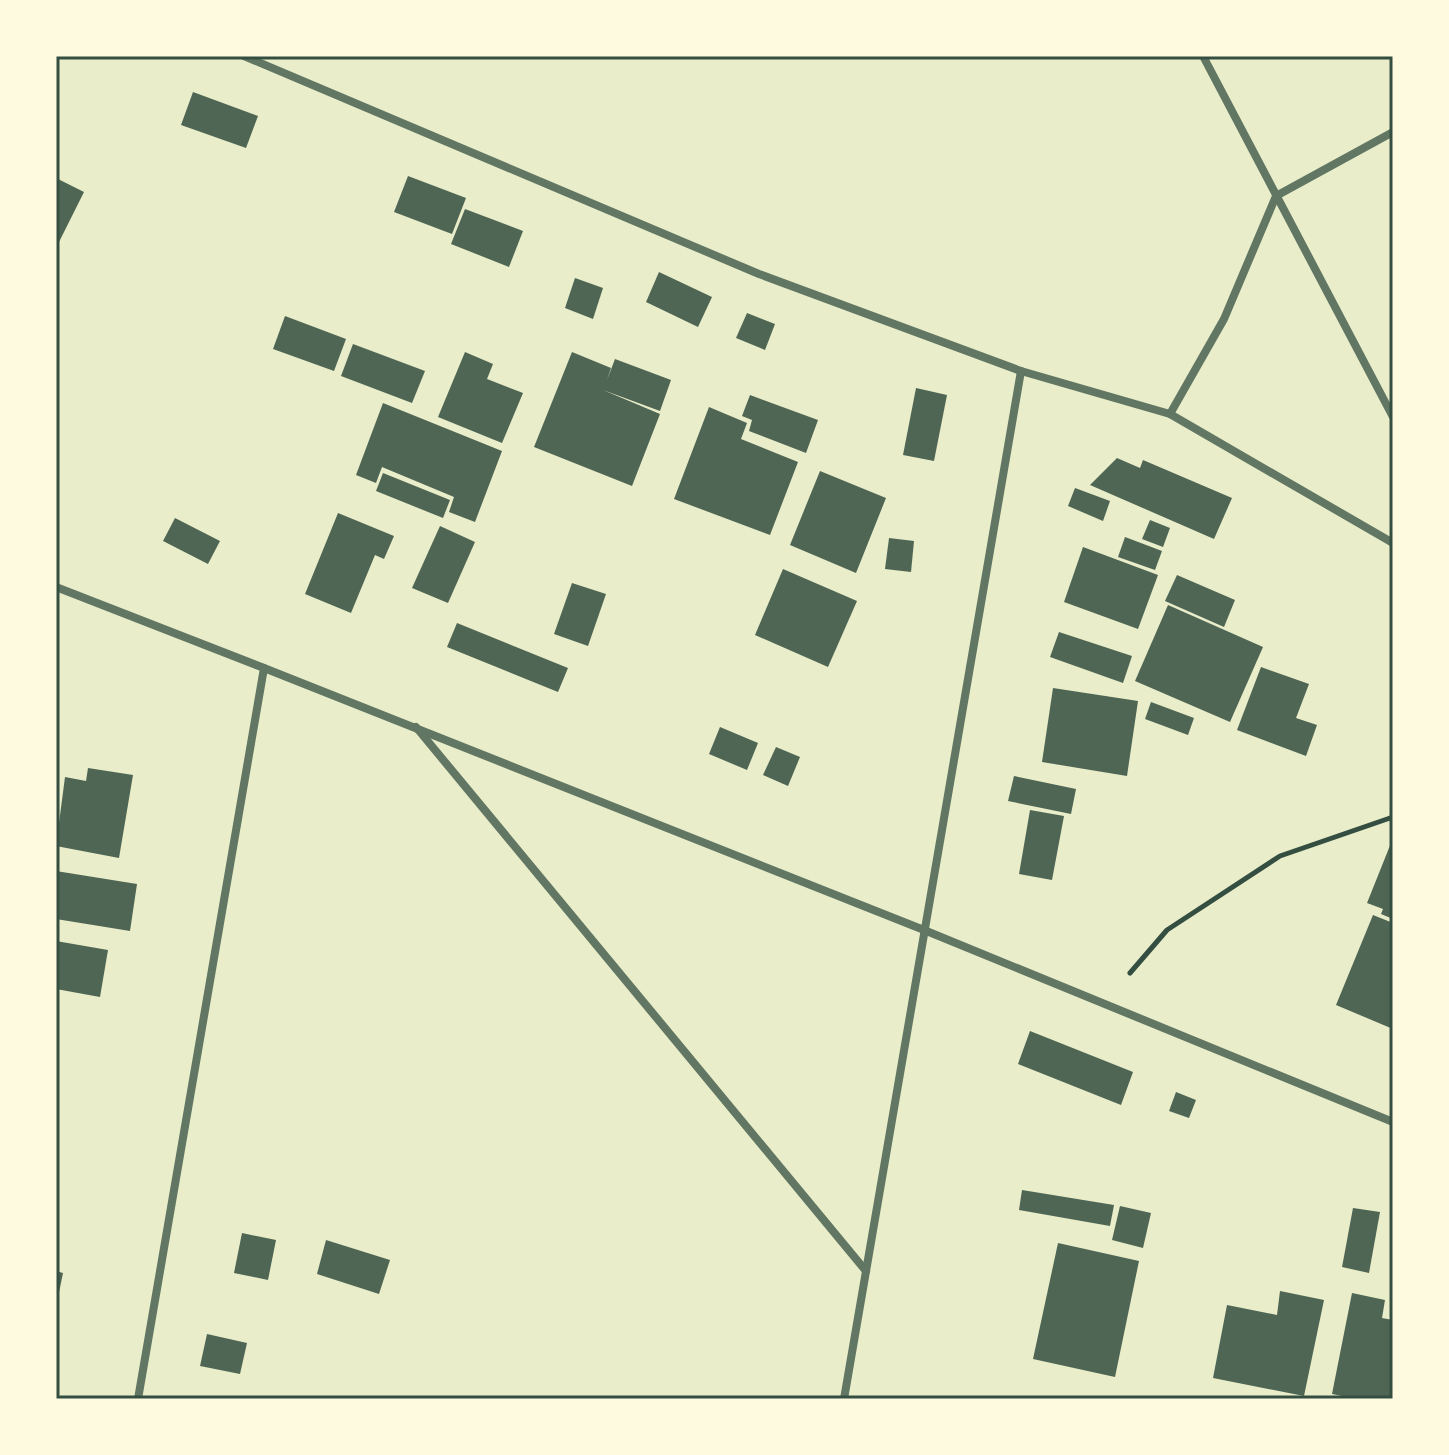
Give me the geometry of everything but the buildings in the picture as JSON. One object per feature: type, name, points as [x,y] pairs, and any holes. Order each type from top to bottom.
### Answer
[{"type":"street","points":[[244,56],[759,274],[1021,371],[1170,414],[1393,543]]},
{"type":"street","points":[[1203,56],[1393,417]]},
{"type":"street","points":[[1170,414],[1224,319],[1276,196],[1393,132]]},
{"type":"street","points":[[844,1399],[1021,371]]},
{"type":"street","points":[[56,587],[415,726],[1393,1122]]},
{"type":"street","points":[[138,1399],[264,668]]},
{"type":"street","points":[[415,726],[866,1271]]},
{"type":"path","points":[[1104,1004],[1167,930],[1280,856],[1393,817]]}]
